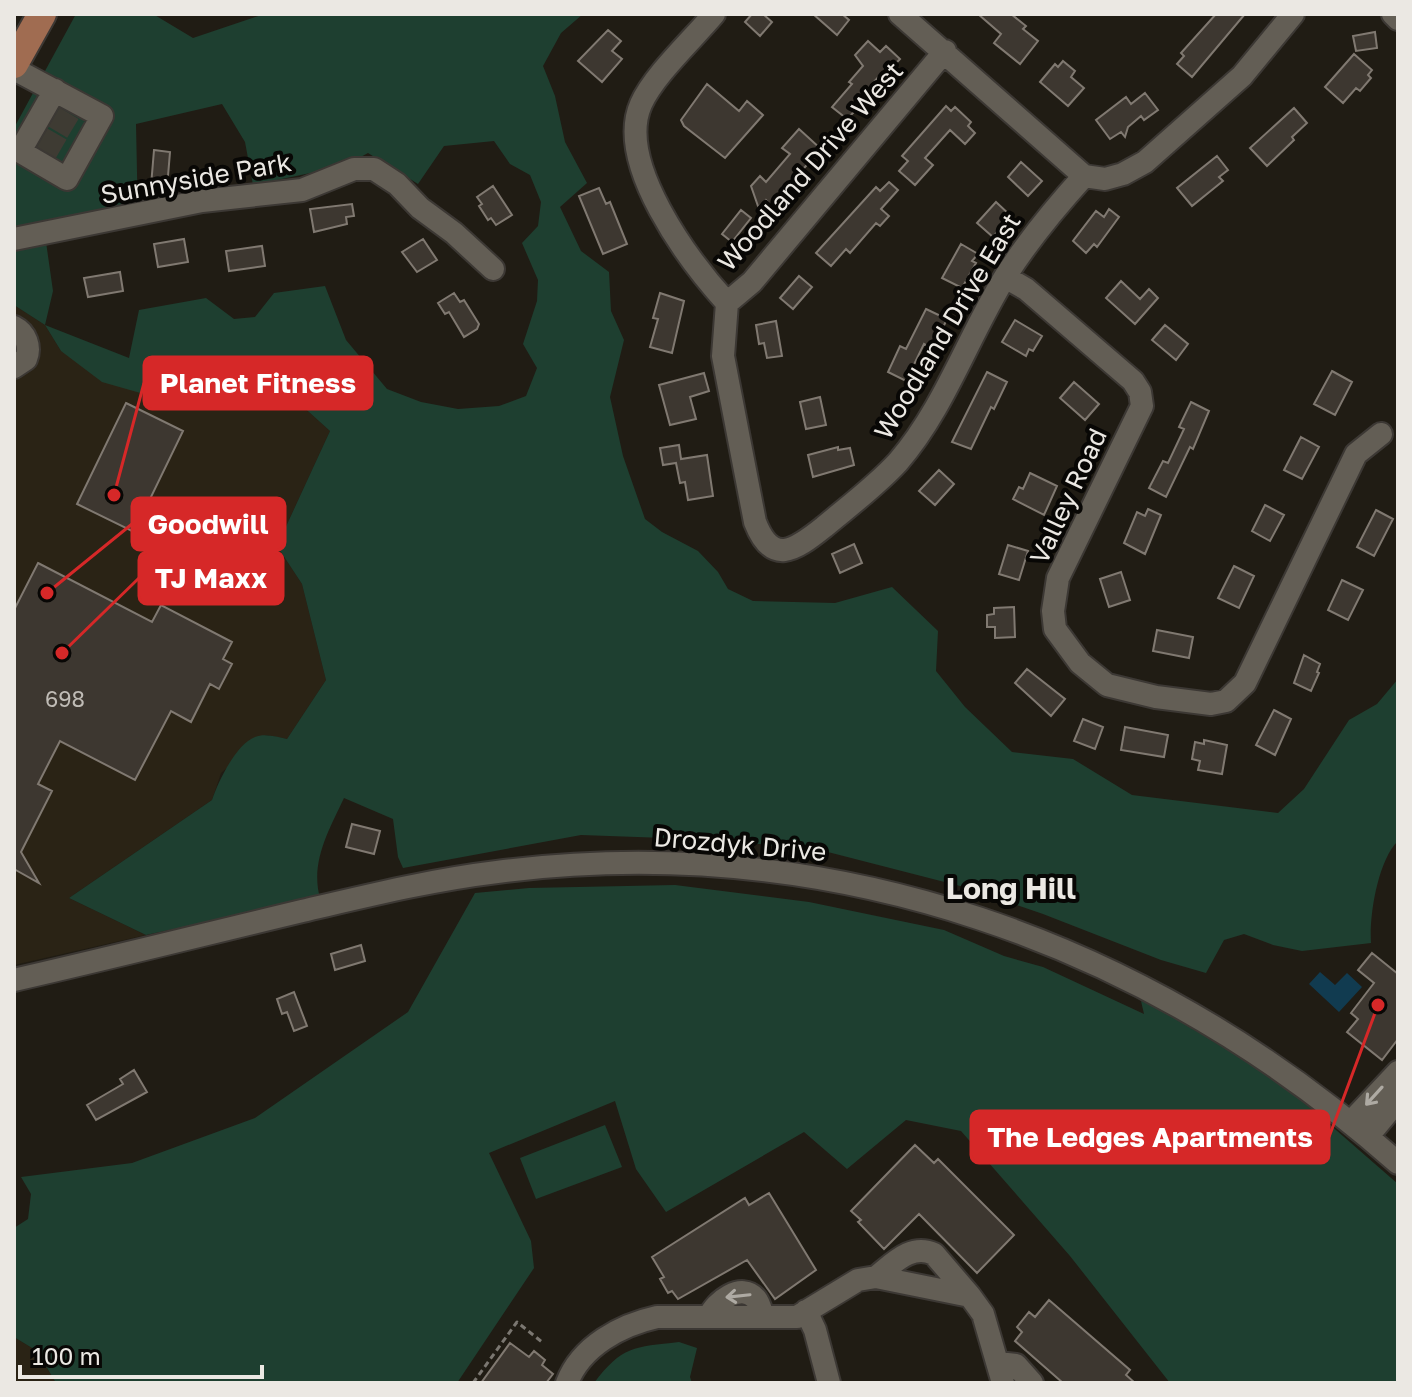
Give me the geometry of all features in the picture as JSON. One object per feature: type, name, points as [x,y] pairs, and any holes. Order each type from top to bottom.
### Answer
[{"type":"main road","points":[[14,66],[42,14]]},
{"type":"street","points":[[714,14],[652,87],[641,105],[635,126],[644,175],[655,201],[704,278],[727,303]]},
{"type":"street","points":[[900,14],[1084,176],[1105,179],[1123,174],[1145,162],[1242,76],[1293,14]]},
{"type":"street","points":[[1393,14],[1398,19]]},
{"type":"street","name":"Woodland Drive West","points":[[774,550],[761,537],[755,522],[723,356],[727,303],[752,282],[945,51]]},
{"type":"street","points":[[14,66],[102,116],[85,135],[73,156],[67,179],[27,142],[49,113],[55,90]]},
{"type":"street","name":"Sunnyside Park","points":[[14,239],[202,201],[302,190],[354,169],[374,169],[397,184],[420,208],[454,233],[493,269]]},
{"type":"street","name":"Woodland Drive East","points":[[774,550],[785,550],[814,535],[899,461],[947,386],[1005,277],[1039,226],[1084,176]]},
{"type":"street","name":"Valley Road","points":[[1005,277],[1038,300],[1133,381],[1140,392],[1142,406],[1058,578],[1053,611],[1055,629],[1064,643],[1080,663],[1107,685],[1156,697],[1211,704],[1226,701],[1236,693],[1245,683],[1356,454],[1381,434]]},
{"type":"street","points":[[14,327],[23,333],[29,346],[14,385]]},
{"type":"street","name":"Drozdyk Drive","points":[[14,980],[417,884],[498,872],[575,864],[639,863],[723,866],[815,877],[907,896],[1004,925],[1094,962],[1191,1011],[1271,1062],[1360,1129],[1398,1163]]},
{"type":"street","points":[[1360,1129],[1398,1072]]},
{"type":"street","points":[[1360,1129],[1398,1100]]},
{"type":"street","points":[[876,1277],[903,1257],[919,1250],[934,1254],[983,1314],[1000,1373],[1016,1365],[1032,1383]]},
{"type":"street","points":[[567,1383],[589,1350],[638,1322],[657,1317],[797,1317],[858,1280],[876,1277],[970,1296]]},
{"type":"street","points":[[806,1311],[815,1330],[829,1383]]},
{"type":"path","points":[[473,1383],[517,1322],[542,1342]]},
{"type":"shaded area","points":[[14,305],[45,325],[61,351],[203,387],[289,394],[330,431],[277,546],[302,584],[326,680],[287,739],[266,735],[221,773],[212,800],[69,898],[146,935],[14,965]]},
{"type":"shaded area","points":[[14,1337],[37,1351],[56,1383],[14,1383]]},
{"type":"green space","points":[[76,14],[153,14],[193,38],[264,14],[583,14],[561,33],[543,66],[555,96],[565,142],[587,183],[560,207],[581,251],[609,272],[611,311],[624,340],[610,397],[623,456],[645,519],[698,551],[718,572],[728,589],[753,601],[835,603],[892,587],[938,631],[936,671],[965,707],[1012,752],[1073,759],[1132,795],[1278,813],[1304,789],[1349,720],[1377,704],[1398,679],[1398,841],[1385,861],[1376,889],[1371,943],[1302,951],[1244,934],[1224,940],[1206,973],[1161,960],[964,887],[824,851],[721,840],[581,835],[403,868],[398,857],[393,819],[344,798],[319,859],[320,898],[146,935],[69,898],[212,800],[229,764],[248,741],[263,735],[287,739],[326,680],[302,584],[277,546],[330,431],[289,394],[203,387],[193,408],[102,382],[61,351],[45,325],[14,305],[14,128]],"holes":[[[222,104],[245,142],[253,185],[344,166],[368,153],[418,184],[444,146],[494,141],[510,164],[530,175],[541,202],[538,226],[522,243],[538,280],[537,301],[523,344],[537,368],[526,396],[499,406],[458,409],[421,402],[387,389],[346,340],[325,286],[274,293],[255,317],[234,319],[206,298],[139,310],[129,358],[45,325],[53,291],[46,242],[138,221],[136,124]]]},
{"type":"green space","points":[[675,885],[809,902],[944,930],[1004,956],[1043,967],[1144,1014],[1141,1001],[1156,1007],[1248,1062],[1305,1103],[1398,1184],[1398,1383],[1170,1383],[1070,1256],[961,1131],[906,1120],[847,1169],[804,1132],[666,1212],[636,1169],[615,1101],[489,1153],[531,1241],[534,1268],[457,1383],[56,1383],[37,1351],[14,1337],[14,1228],[28,1219],[31,1194],[21,1177],[132,1163],[255,1118],[408,1012],[475,893],[529,888]]},
{"type":"green space","points":[[605,1125],[622,1167],[536,1199],[520,1158]]},
{"type":"green space","points":[[679,1342],[697,1348],[690,1377],[692,1383],[594,1383],[613,1362],[630,1350]]},
{"type":"water","points":[[1320,972],[1335,985],[1347,973],[1362,987],[1339,1012],[1309,984]]},
{"type":"building","points":[[752,14],[763,14],[772,22],[760,36],[745,22]]},
{"type":"building","points":[[813,14],[842,14],[849,20],[837,35]]},
{"type":"building","points":[[978,14],[1011,14],[1038,41],[1020,64],[994,43],[1001,34]]},
{"type":"building","points":[[1216,14],[1245,14],[1192,77],[1177,64],[1184,56],[1181,53]]},
{"type":"building","points":[[608,30],[621,41],[612,51],[622,59],[602,82],[578,61]]},
{"type":"building","points":[[1375,32],[1377,48],[1356,51],[1353,36]]},
{"type":"building","points":[[868,41],[880,52],[886,46],[900,59],[858,99],[863,103],[847,119],[832,107],[863,66],[855,55]]},
{"type":"building","points":[[1354,54],[1372,70],[1368,75],[1371,78],[1360,91],[1356,88],[1343,103],[1325,87]]},
{"type":"building","points":[[1063,61],[1075,71],[1071,77],[1084,88],[1068,106],[1040,82],[1055,64],[1058,67]]},
{"type":"building","points":[[707,84],[739,111],[747,101],[763,115],[725,158],[684,126],[681,120]]},
{"type":"building","points":[[1145,93],[1158,110],[1144,120],[1141,116],[1128,127],[1125,137],[1121,132],[1110,139],[1096,120],[1126,97],[1131,104]]},
{"type":"building","points":[[946,106],[951,111],[955,107],[971,122],[968,126],[975,133],[965,144],[950,130],[925,158],[933,165],[915,185],[899,171],[908,161],[902,156]]},
{"type":"building","points":[[1294,108],[1307,123],[1267,166],[1250,148]]},
{"type":"building","points":[[799,129],[821,149],[781,194],[784,197],[774,208],[766,200],[759,209],[751,186],[760,176],[766,182],[790,154],[782,148]]},
{"type":"building","points":[[154,150],[170,152],[167,188],[151,186]]},
{"type":"building","points":[[1217,156],[1228,170],[1219,177],[1223,181],[1192,206],[1177,188]]},
{"type":"building","points":[[1021,162],[1042,181],[1028,196],[1008,177]]},
{"type":"building","points":[[889,182],[898,190],[881,209],[889,216],[880,226],[876,223],[850,253],[846,249],[831,266],[816,253],[876,187],[880,191]]},
{"type":"building","points":[[493,186],[512,215],[496,225],[491,218],[488,220],[477,197]]},
{"type":"building","points":[[599,188],[606,204],[610,202],[627,244],[603,254],[579,196]]},
{"type":"building","points":[[996,202],[1011,216],[993,237],[977,223]]},
{"type":"building","points":[[352,204],[354,216],[346,217],[347,224],[314,232],[310,209]]},
{"type":"building","points":[[1109,209],[1119,217],[1097,247],[1094,244],[1086,253],[1073,241],[1096,211],[1104,217]]},
{"type":"building","points":[[741,210],[751,218],[732,242],[722,234]]},
{"type":"building","points":[[184,239],[188,262],[158,267],[154,244]]},
{"type":"building","points":[[423,239],[437,260],[417,272],[402,252]]},
{"type":"building","points":[[961,244],[978,254],[972,261],[976,263],[962,288],[942,278]]},
{"type":"building","points":[[262,246],[265,266],[229,271],[226,251]]},
{"type":"building","points":[[120,272],[123,291],[88,297],[84,278]]},
{"type":"building","points":[[799,276],[812,287],[793,309],[780,298]]},
{"type":"building","points":[[1121,281],[1140,299],[1149,289],[1158,298],[1135,324],[1106,298]]},
{"type":"building","points":[[454,293],[460,302],[464,300],[479,324],[477,329],[464,337],[449,312],[445,314],[438,303]]},
{"type":"building","points":[[660,293],[684,301],[672,353],[650,347],[658,319],[653,318]]},
{"type":"building","points":[[926,309],[947,319],[933,349],[924,344],[906,381],[888,372],[900,346],[906,349]]},
{"type":"building","points":[[1015,320],[1042,336],[1026,356],[1002,342]]},
{"type":"building","points":[[776,321],[782,356],[767,358],[764,343],[759,344],[756,325]]},
{"type":"building","points":[[1165,325],[1188,344],[1176,360],[1152,340]]},
{"type":"building","points":[[1332,371],[1352,382],[1335,415],[1314,404]]},
{"type":"building","points":[[987,372],[1007,382],[971,449],[952,442]]},
{"type":"building","points":[[704,373],[709,391],[690,397],[696,419],[670,425],[659,385]]},
{"type":"building","points":[[1074,382],[1099,404],[1085,420],[1060,398]]},
{"type":"building","points":[[820,397],[826,425],[806,429],[800,402]]},
{"type":"building","points":[[1191,402],[1209,411],[1193,449],[1190,447],[1166,497],[1149,488],[1163,461],[1168,463],[1184,429],[1179,427]]},
{"type":"building","points":[[126,403],[183,431],[134,532],[77,504]]},
{"type":"building","points":[[1301,437],[1319,447],[1302,479],[1284,470]]},
{"type":"building","points":[[679,445],[681,459],[707,455],[713,496],[688,500],[685,482],[680,483],[676,463],[663,465],[660,448]]},
{"type":"building","points":[[838,447],[838,450],[850,448],[854,465],[813,477],[808,455]]},
{"type":"building","points":[[939,470],[954,484],[935,505],[919,491]]},
{"type":"building","points":[[1030,473],[1057,486],[1044,515],[1013,499],[1019,487],[1023,489]]},
{"type":"building","points":[[1265,505],[1284,515],[1270,541],[1252,531]]},
{"type":"building","points":[[1148,509],[1161,515],[1145,554],[1124,543],[1137,512],[1145,516]]},
{"type":"building","points":[[1376,510],[1393,519],[1374,556],[1357,547]]},
{"type":"building","points":[[854,544],[862,563],[840,573],[832,554]]},
{"type":"building","points":[[1008,545],[1028,551],[1019,580],[999,574]]},
{"type":"building","points":[[38,563],[152,622],[161,605],[232,642],[223,659],[232,664],[219,689],[210,684],[191,722],[171,711],[135,780],[60,741],[38,784],[52,791],[21,852],[39,883],[14,869],[14,610]]},
{"type":"building","points":[[1234,566],[1254,576],[1239,608],[1218,598]]},
{"type":"building","points":[[1121,572],[1130,600],[1109,607],[1100,579]]},
{"type":"building","points":[[1342,580],[1363,590],[1348,620],[1328,610]]},
{"type":"building","points":[[1014,607],[1015,637],[995,638],[995,627],[987,627],[987,615],[994,614],[994,608]]},
{"type":"building","points":[[1157,630],[1193,637],[1189,658],[1153,651]]},
{"type":"building","points":[[1304,655],[1320,664],[1311,691],[1294,683]]},
{"type":"building","points":[[1027,669],[1065,699],[1051,716],[1015,683]]},
{"type":"building","points":[[1274,710],[1291,719],[1275,755],[1256,745]]},
{"type":"building","points":[[1083,719],[1103,727],[1095,749],[1074,741]]},
{"type":"building","points":[[1125,727],[1168,735],[1164,757],[1121,750]]},
{"type":"building","points":[[1204,740],[1227,745],[1222,774],[1198,770],[1200,761],[1192,759],[1195,742],[1204,744]]},
{"type":"building","points":[[352,824],[380,831],[374,854],[346,847]]},
{"type":"building","points":[[361,945],[365,961],[335,970],[331,954]]},
{"type":"building","points":[[1372,953],[1398,974],[1398,1039],[1382,1060],[1347,1032],[1358,1019],[1351,1013],[1374,983],[1358,970]]},
{"type":"building","points":[[294,992],[307,1026],[294,1031],[287,1012],[282,1014],[277,999]]},
{"type":"building","points":[[134,1070],[147,1092],[96,1120],[87,1105],[123,1084],[120,1079]]},
{"type":"building","points":[[915,1145],[934,1163],[938,1159],[1014,1235],[977,1273],[919,1214],[884,1249],[851,1211]]},
{"type":"building","points":[[769,1193],[816,1270],[775,1299],[747,1260],[678,1299],[672,1291],[668,1293],[660,1279],[664,1277],[652,1257],[745,1198],[749,1205]]},
{"type":"building","points":[[1049,1300],[1130,1370],[1126,1375],[1135,1383],[1063,1383],[1015,1341],[1022,1332],[1017,1327],[1029,1312],[1035,1317]]},
{"type":"building","points":[[510,1343],[529,1357],[534,1351],[545,1360],[542,1365],[553,1374],[546,1383],[481,1383]]},
{"type":"tunnel","points":[[54,117],[79,132]]},
{"type":"tunnel","points":[[42,138],[68,153]]},
{"type":"place","name":"Planet Fitness","points":[[114,495]]},
{"type":"place","name":"Goodwill","points":[[47,593]]},
{"type":"place","name":"TJ Maxx","points":[[62,653]]},
{"type":"place","name":"The Ledges Apartments","points":[[1378,1005]]},
{"type":"district","name":"Long Hill","points":[[1011,888]]}]
